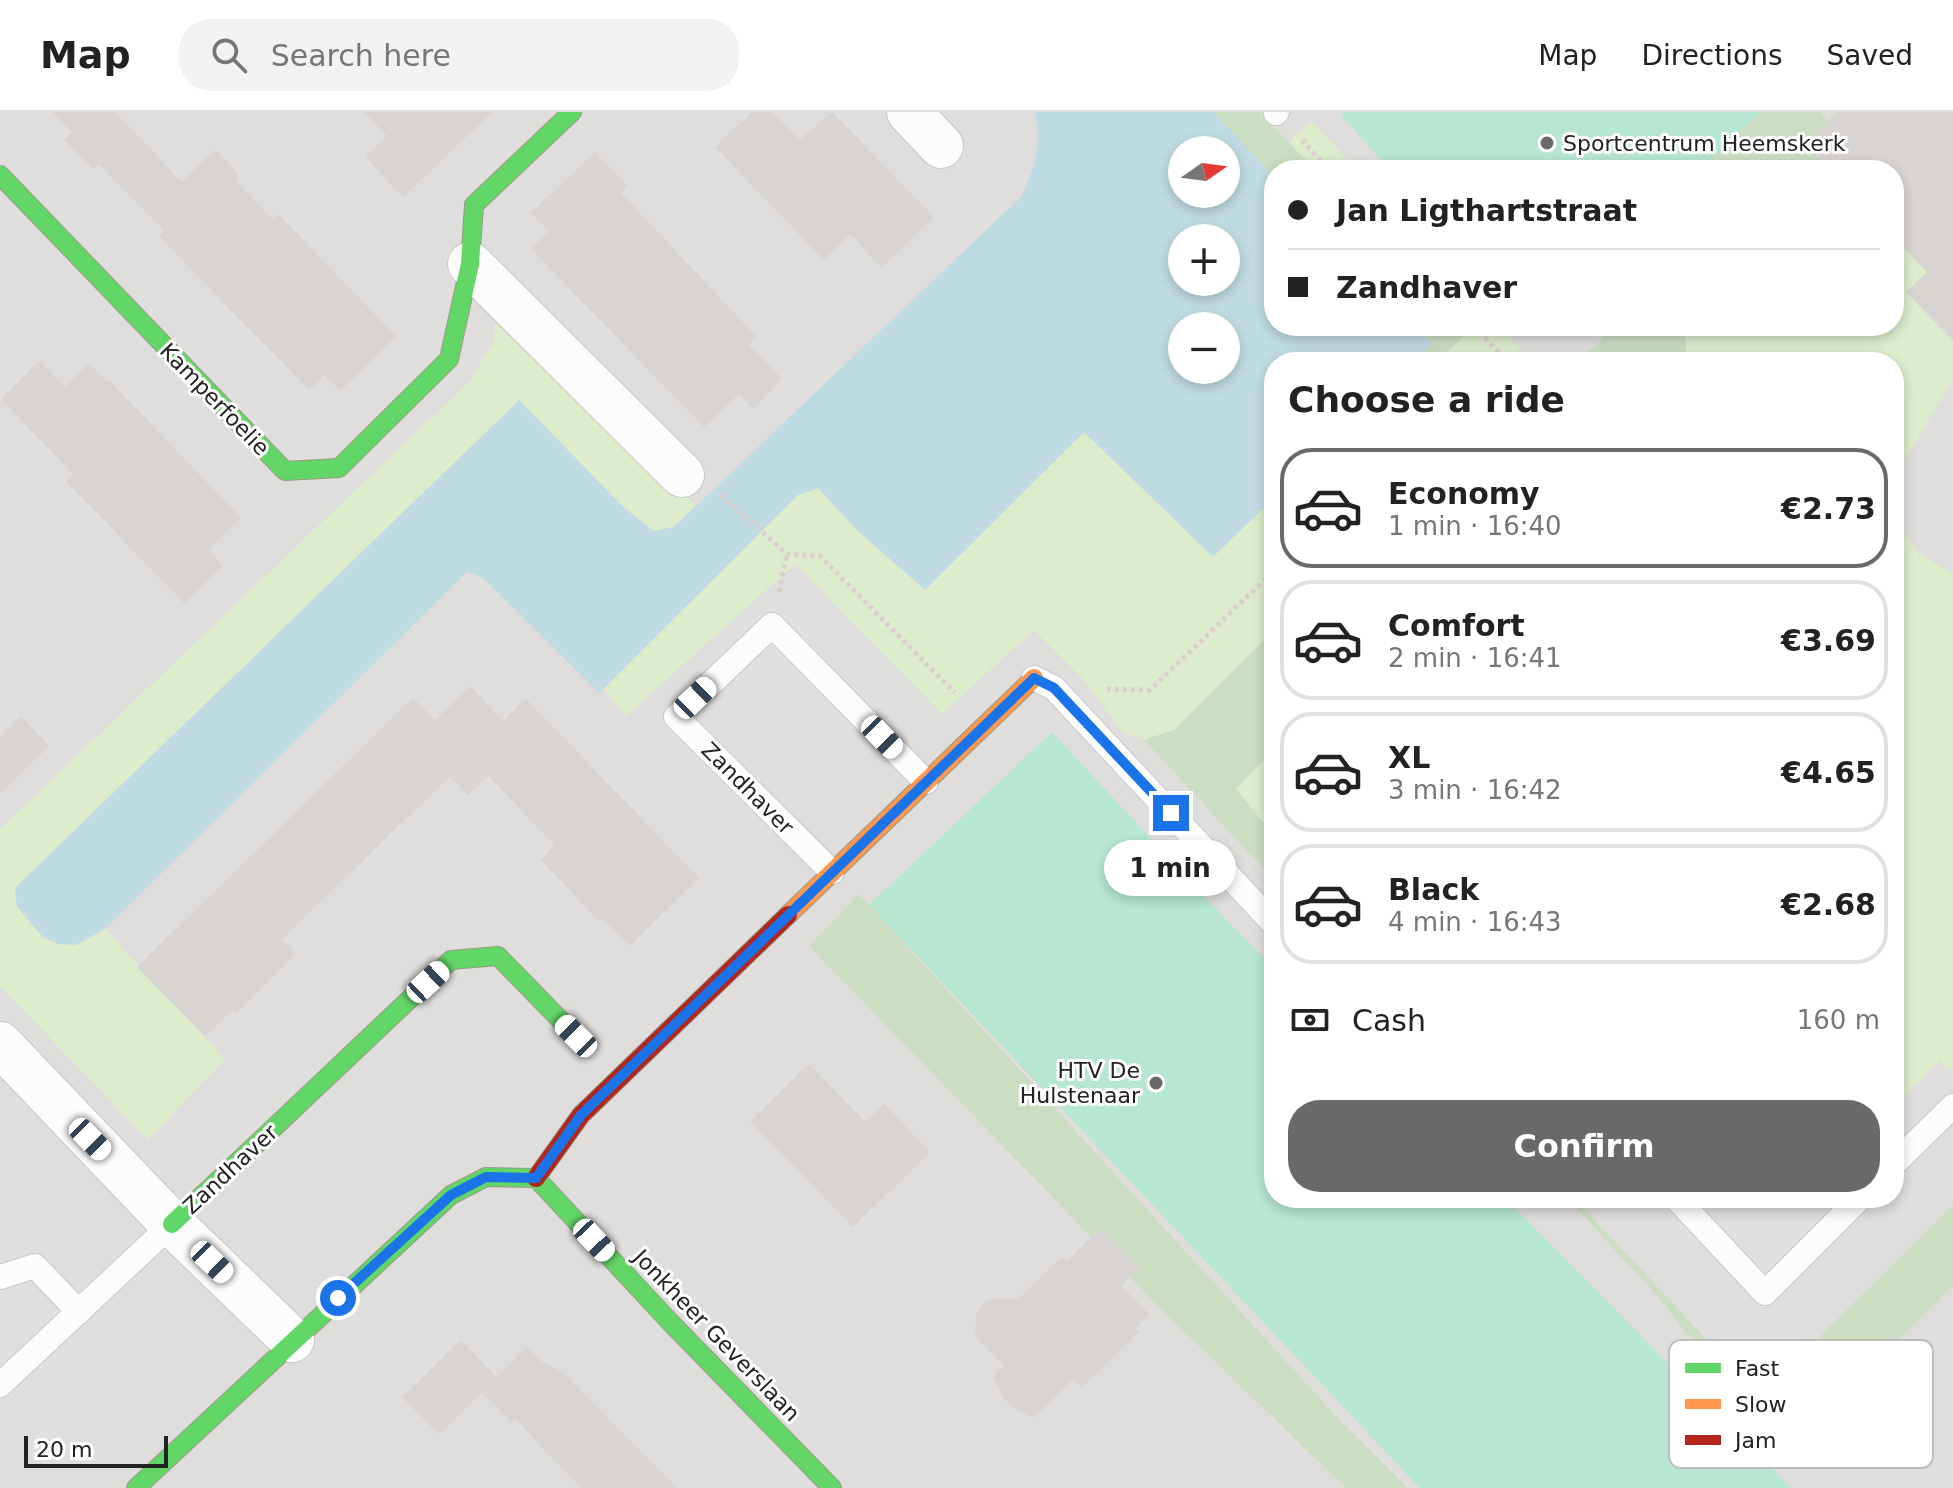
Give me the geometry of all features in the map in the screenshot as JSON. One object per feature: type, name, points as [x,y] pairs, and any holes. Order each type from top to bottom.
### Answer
[{"type":"street","name":"Kamperfoelie","points":[[0,175],[218,405],[285,471],[339,468],[449,359],[470,264],[474,205],[572,112]]},
{"type":"street","points":[[909,112],[941,146]]},
{"type":"street","points":[[470,264],[696,480]]},
{"type":"street","points":[[136,1488],[451,1195],[486,1177],[536,1178],[581,1115],[986,724],[1044,683]]},
{"type":"street","name":"Zandhaver","points":[[172,1224],[451,960],[498,956],[576,1036]]},
{"type":"street","points":[[0,1044],[172,1224],[292,1340]]},
{"type":"street","name":"Jonkheer Geverslaan","points":[[536,1178],[671,1323],[832,1488]]},
{"type":"lane","name":"Zandhaver","points":[[832,872],[676,717],[772,625],[926,782]]},
{"type":"lane","points":[[1044,683],[1264,914]]},
{"type":"lane","points":[[1904,1154],[1953,1106]]},
{"type":"lane","points":[[1685,1208],[1765,1293],[1843,1208]]},
{"type":"lane","points":[[0,1385],[172,1224]]},
{"type":"lane","points":[[0,1277],[35,1266],[79,1312]]},
{"type":"path","points":[[1483,336],[1498,352]]},
{"type":"path","points":[[696,480],[787,554],[820,556],[986,724]]},
{"type":"path","points":[[1044,683],[1150,690],[1264,581]]},
{"type":"shaded area","points":[[0,112],[1953,112],[1953,1488],[0,1488]]},
{"type":"shaded area","points":[[800,576],[919,707],[748,865],[628,735]]},
{"type":"shaded area","points":[[1940,1060],[1953,1075],[1953,1193],[1802,1340],[1723,1340],[1596,1208],[1904,1208],[1904,1097]]},
{"type":"shaded area","points":[[42,1204],[160,1338],[0,1483],[0,1243]]},
{"type":"green space","points":[[1213,112],[1260,112],[1306,160],[1264,160],[1264,166],[1240,141],[1240,136],[1236,136]]},
{"type":"green space","name":"Sportcentrum Heemskerk","points":[[1344,112],[1761,112],[1710,160],[1381,160],[1341,115]]},
{"type":"green space","points":[[1758,112],[1820,112],[1840,139],[1819,160],[1707,160]]},
{"type":"green space","points":[[1312,121],[1348,160],[1306,160],[1289,142]]},
{"type":"green space","points":[[1904,240],[1936,274],[1912,298],[1953,342],[1953,380],[1904,461],[1904,352],[1686,352],[1685,336],[1904,336]]},
{"type":"green space","points":[[496,317],[696,506],[674,527],[654,531],[624,508],[519,400],[76,945],[105,929],[225,1059],[148,1140],[0,986],[0,829],[470,381],[494,341]]},
{"type":"green space","points":[[1425,336],[1464,336],[1448,351],[1423,352],[1432,343]]},
{"type":"green space","points":[[1464,336],[1508,336],[1523,352],[1444,352]]},
{"type":"green space","points":[[1604,336],[1685,336],[1686,352],[1584,352],[1595,348]]},
{"type":"green space","points":[[1084,432],[1213,557],[1264,508],[1264,640],[1174,730],[1144,740],[1122,732],[1082,678],[1034,630],[942,714],[795,564],[626,716],[603,689],[798,495],[818,488],[857,530],[925,590]]},
{"type":"green space","points":[[1904,533],[1918,553],[1953,574],[1953,1067],[1904,1114]]},
{"type":"green space","points":[[1264,640],[1264,760],[1236,789],[1264,824],[1264,869],[1144,740],[1174,730]]},
{"type":"green space","name":"HTV De Hulstenaar","points":[[1052,732],[1264,958],[1264,1208],[1515,1208],[1669,1364],[1669,1468],[1771,1468],[1791,1488],[1420,1488],[869,905]]},
{"type":"green space","points":[[1264,760],[1264,824],[1236,789]]},
{"type":"green space","points":[[859,894],[1345,1426],[1408,1488],[1346,1488],[1165,1313],[809,946]]},
{"type":"green space","points":[[1953,1205],[1953,1286],[1898,1340],[1817,1340]]},
{"type":"green space","points":[[1576,1208],[1583,1208],[1707,1340],[1694,1340]]},
{"type":"water","points":[[1035,112],[1213,112],[1236,136],[1168,136],[1168,208],[1240,208],[1240,141],[1264,166],[1264,336],[1425,336],[1432,343],[1423,352],[1264,352],[1264,508],[1213,557],[1084,432],[925,590],[857,530],[818,488],[798,495],[599,693],[482,577],[467,572],[105,929],[76,945],[57,944],[43,937],[17,907],[15,888],[519,400],[624,508],[654,531],[674,527],[1022,196],[1036,155]]},
{"type":"building","points":[[53,112],[115,112],[182,182],[215,150],[237,172],[237,182],[273,219],[278,214],[396,336],[340,391],[325,375],[309,390],[177,255],[159,235],[164,230],[99,164],[93,169],[64,140],[72,132]]},
{"type":"building","points":[[364,112],[492,112],[403,197],[365,157],[387,136]]},
{"type":"building","points":[[752,112],[771,112],[800,140],[832,112],[934,217],[882,268],[850,234],[824,260],[715,147]]},
{"type":"building","points":[[1838,112],[1953,112],[1953,340],[1906,292],[1927,272],[1904,248],[1904,160],[1818,160],[1804,145]]},
{"type":"building","points":[[595,152],[628,186],[621,193],[757,337],[749,345],[782,379],[753,408],[739,394],[704,427],[531,249],[549,231],[531,213]]},
{"type":"building","points":[[40,361],[65,387],[89,363],[241,518],[208,550],[223,566],[184,603],[66,481],[73,474],[1,399]]},
{"type":"building","points":[[470,686],[503,721],[526,699],[699,878],[630,946],[602,918],[599,921],[541,860],[555,845],[488,776],[468,795],[450,776],[282,939],[296,953],[236,1013],[233,1009],[205,1036],[137,967],[413,698],[435,720]]},
{"type":"building","points":[[21,716],[49,746],[0,794],[0,737]]},
{"type":"building","points":[[809,1064],[866,1122],[884,1104],[930,1152],[853,1227],[750,1121]]},
{"type":"building","points":[[1101,1228],[1140,1268],[1121,1286],[1149,1314],[1135,1328],[1139,1332],[1082,1388],[1073,1379],[1033,1418],[1003,1398],[993,1377],[1004,1365],[975,1336],[976,1315],[982,1304],[992,1299],[1018,1299],[1062,1257],[1067,1261]]},
{"type":"building","points":[[461,1340],[497,1377],[527,1346],[542,1362],[564,1373],[677,1488],[581,1488],[515,1419],[512,1423],[482,1392],[439,1434],[402,1397]]},
{"type":"traffic: fast","points":[[0,175],[285,471],[339,468],[449,359],[470,264],[474,205],[572,112]]},
{"type":"traffic: fast","points":[[172,1224],[451,960],[498,956],[576,1036]]},
{"type":"traffic: fast","points":[[136,1488],[451,1195],[486,1177],[536,1178]]},
{"type":"traffic: fast","points":[[536,1178],[671,1323],[832,1488]]},
{"type":"traffic: slow","points":[[788,915],[1034,678]]},
{"type":"traffic: jam","points":[[536,1178],[581,1115],[788,915]]},
{"type":"place","name":"Sportcentrum Heemskerk","points":[[1547,143]]},
{"type":"place","name":"HTV De Hulstenaar","points":[[1156,1083]]},
{"type":"route","points":[[338,1298],[451,1195],[486,1177],[536,1178],[581,1115],[1034,678],[1054,688],[1171,813]]}]
